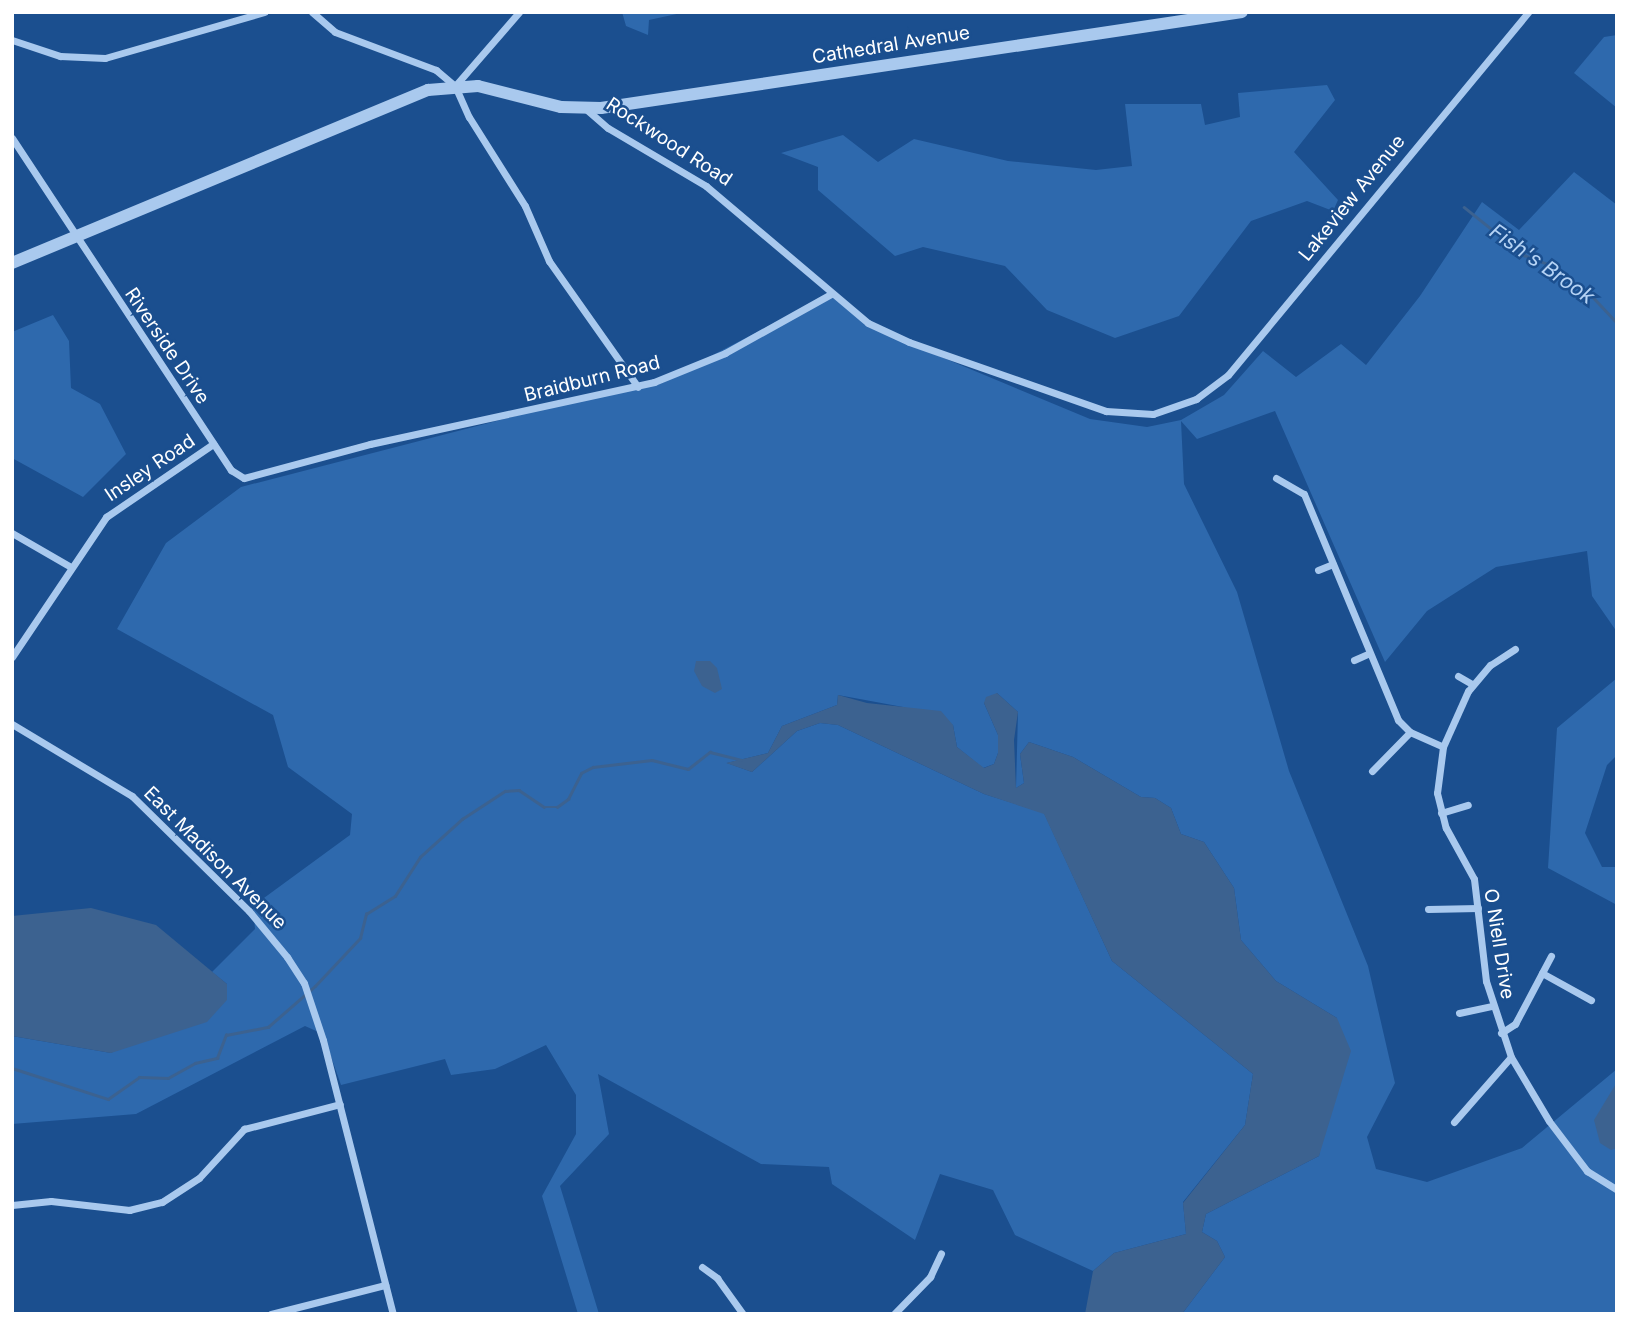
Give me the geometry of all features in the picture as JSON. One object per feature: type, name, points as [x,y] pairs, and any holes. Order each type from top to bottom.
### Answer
[{"type":"street","points":[[12,40],[60,55],[106,58],[264,12]]},
{"type":"street","points":[[312,12],[335,32],[436,70],[455,86],[468,117],[525,206],[549,261],[638,387]]},
{"type":"street","points":[[455,86],[519,12]]},
{"type":"street","name":"Cathedral Avenue","points":[[586,109],[1242,12]]},
{"type":"street","name":"Lakeview Avenue","points":[[1196,399],[1228,375],[1528,12]]},
{"type":"street","name":"Rockwood Road","points":[[12,263],[76,239],[394,102],[455,86],[478,86],[561,107],[586,109],[608,128],[706,186],[831,294],[884,332],[1106,411],[1153,414],[1196,399]]},
{"type":"street","name":"Riverside Drive","points":[[12,138],[76,239],[231,470],[251,479],[344,451]]},
{"type":"street","name":"Braidburn Road","points":[[344,451],[638,387],[725,353],[831,294]]},
{"type":"street","name":"Insley Road","points":[[12,657],[106,517],[213,444]]},
{"type":"street","points":[[1276,478],[1304,494],[1398,720],[1409,732],[1443,747]]},
{"type":"street","points":[[12,533],[71,567]]},
{"type":"street","points":[[1318,570],[1333,564]]},
{"type":"street","points":[[1458,676],[1472,684],[1490,665],[1515,649]]},
{"type":"street","points":[[1354,660],[1370,653]]},
{"type":"street","name":"O Niell Drive","points":[[1472,684],[1443,747],[1437,780],[1441,813],[1469,867],[1478,908],[1492,1006],[1511,1057],[1549,1121],[1587,1171],[1617,1190]]},
{"type":"street","name":"East Madison Avenue","points":[[12,724],[84,763],[142,805],[274,938],[304,983],[340,1104],[393,1314]]},
{"type":"street","points":[[1372,771],[1409,732]]},
{"type":"street","points":[[1441,813],[1468,805]]},
{"type":"street","points":[[1428,909],[1478,908]]},
{"type":"street","points":[[1501,1033],[1515,1024],[1551,956]]},
{"type":"street","points":[[1542,973],[1591,1000]]},
{"type":"street","points":[[1459,1013],[1492,1006]]},
{"type":"street","points":[[1454,1122],[1511,1057]]},
{"type":"street","points":[[12,1205],[51,1201],[129,1210],[162,1202],[199,1178],[244,1129],[340,1104]]},
{"type":"street","points":[[894,1314],[930,1277],[941,1253]]},
{"type":"street","points":[[702,1267],[716,1278],[743,1314]]},
{"type":"street","points":[[271,1314],[385,1285]]},
{"type":"shaded area","points":[[622,12],[686,12],[649,20],[648,35],[626,26]]},
{"type":"shaded area","points":[[1617,35],[1617,108],[1574,73],[1604,37]]},
{"type":"shaded area","points":[[1327,85],[1335,100],[1294,152],[1338,200],[1333,211],[1307,201],[1251,221],[1179,316],[1115,338],[1047,310],[1005,266],[923,247],[895,256],[818,190],[818,167],[781,153],[843,135],[878,162],[914,139],[1008,161],[1096,170],[1132,166],[1125,104],[1201,104],[1205,125],[1240,117],[1238,93]]},
{"type":"shaded area","points":[[1574,172],[1617,205],[1617,632],[1592,596],[1587,551],[1496,567],[1427,611],[1385,662],[1275,411],[1197,439],[1181,421],[1184,484],[1237,592],[1289,771],[1368,966],[1395,1083],[1367,1137],[1376,1169],[1427,1182],[1522,1148],[1617,1069],[1617,1314],[1182,1314],[1225,1257],[1217,1241],[1202,1232],[1206,1214],[1319,1156],[1337,1018],[1276,981],[1241,940],[1234,888],[1204,842],[1181,834],[1171,808],[1155,798],[1141,797],[1073,757],[1029,742],[1020,754],[1024,783],[1016,788],[1018,712],[997,693],[984,703],[998,735],[998,753],[994,764],[983,768],[957,747],[953,725],[903,707],[838,695],[837,705],[782,726],[768,753],[727,763],[752,772],[797,731],[820,723],[838,725],[984,794],[1044,813],[1112,961],[1253,1074],[1245,1125],[1183,1202],[1186,1234],[1114,1253],[1093,1271],[1015,1235],[993,1190],[940,1174],[915,1240],[832,1184],[829,1167],[761,1164],[598,1074],[609,1134],[560,1186],[599,1314],[578,1314],[542,1196],[576,1134],[576,1095],[546,1045],[495,1069],[451,1075],[445,1059],[341,1085],[323,1034],[305,1026],[136,1114],[12,1124],[12,1036],[111,1053],[227,984],[212,972],[255,929],[253,906],[350,835],[352,814],[288,767],[273,715],[117,629],[166,543],[241,487],[674,375],[831,294],[891,336],[1090,419],[1147,427],[1181,420],[1224,395],[1263,351],[1296,377],[1341,344],[1366,365],[1420,296],[1482,202],[1519,230]]},
{"type":"shaded area","points":[[53,315],[69,341],[71,388],[100,404],[126,454],[83,497],[12,458],[12,332]]},
{"type":"shaded area","points":[[696,661],[710,661],[717,668],[722,689],[715,693],[702,686],[694,671]]},
{"type":"shaded area","points":[[1617,678],[1617,755],[1607,765],[1585,833],[1602,867],[1617,867],[1617,905],[1548,868],[1557,728]]},
{"type":"shaded area","points":[[997,693],[1018,712],[1014,740],[1016,788],[1024,783],[1020,754],[1029,742],[1073,757],[1141,797],[1155,798],[1171,808],[1181,834],[1204,842],[1234,888],[1241,940],[1276,981],[1337,1018],[1351,1051],[1319,1156],[1206,1214],[1202,1232],[1217,1241],[1225,1257],[1182,1314],[1085,1314],[1093,1271],[1114,1253],[1186,1234],[1183,1203],[1245,1125],[1253,1074],[1112,961],[1044,814],[984,794],[838,725],[820,723],[797,731],[752,772],[726,763],[768,753],[782,726],[837,705],[838,695],[867,703],[941,711],[953,725],[957,747],[984,768],[994,764],[998,753],[998,735],[984,703],[986,697]]},
{"type":"shaded area","points":[[91,908],[156,925],[227,984],[227,1000],[207,1022],[111,1053],[12,1036],[12,916]]},
{"type":"shaded area","points":[[1617,1082],[1617,1148],[1611,1150],[1600,1143],[1594,1120]]},
{"type":"waterway","name":"Fish's Brook","points":[[1464,207],[1524,255],[1550,265],[1592,296],[1617,323]]},
{"type":"waterway","points":[[12,1068],[108,1099],[139,1077],[168,1078],[195,1063],[217,1058],[226,1035],[268,1027],[315,986],[360,938],[366,914],[395,896],[420,857],[462,819],[505,791],[519,790],[544,807],[557,807],[568,799],[581,773],[593,767],[652,760],[688,769],[710,752],[741,760]]}]
